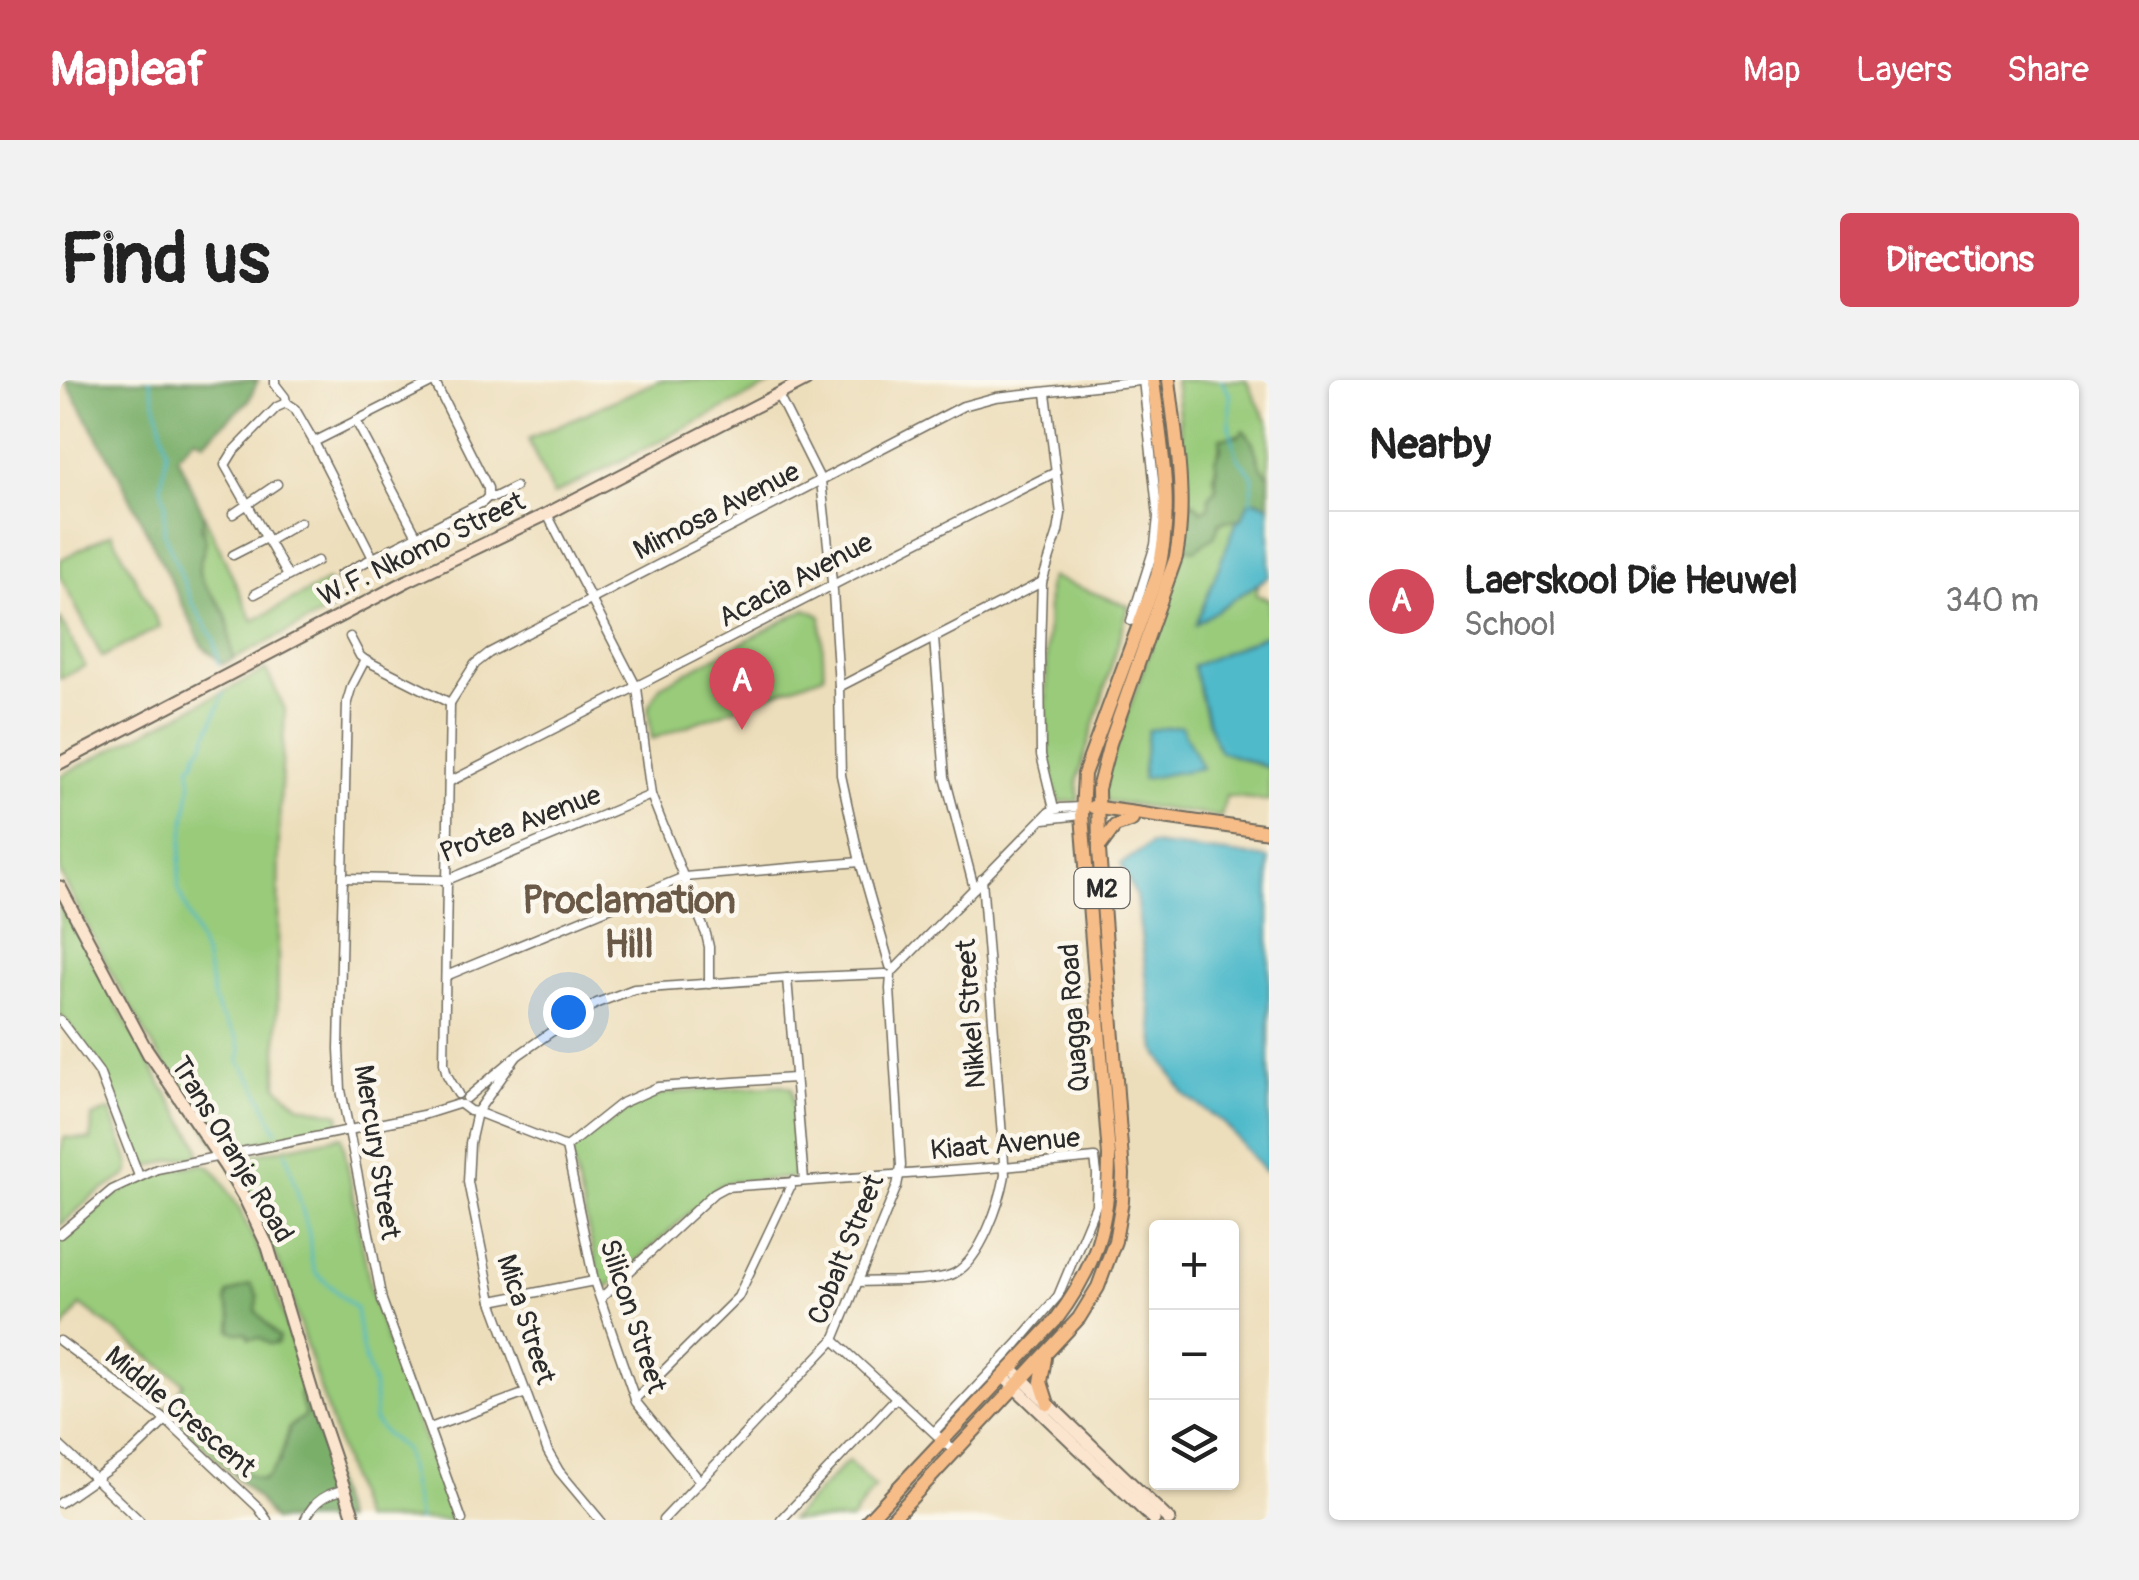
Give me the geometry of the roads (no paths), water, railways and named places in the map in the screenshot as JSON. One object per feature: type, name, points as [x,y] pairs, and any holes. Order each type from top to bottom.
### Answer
[{"type":"main road","name":"W.F. Nkomo Street","points":[[64,760],[806,380]]},
{"type":"main road","name":"Quagga Road","points":[[891,1520],[955,1452],[1076,1293],[1097,1248],[1108,1204],[1108,1156],[1082,811],[1084,774],[1157,576],[1166,540],[1167,492],[1147,380]]},
{"type":"main road","name":"Quagga Road","points":[[868,1520],[938,1437],[1046,1356],[1079,1318],[1098,1287],[1115,1241],[1122,1201],[1122,1156],[1099,850],[1100,776],[1176,557],[1182,525],[1182,490],[1169,380]]},
{"type":"main road","points":[[1082,811],[1269,835]]},
{"type":"main road","points":[[1099,811],[1132,820],[1269,835]]},
{"type":"main road","points":[[1099,850],[1111,829],[1132,820]]},
{"type":"main road","name":"Trans Oranje Road","points":[[60,886],[152,1062],[180,1109],[216,1157],[277,1275],[355,1520]]},
{"type":"main road","points":[[1046,1356],[1041,1382],[1048,1404]]},
{"type":"main road","points":[[1013,1378],[1048,1404],[1169,1520]]},
{"type":"main road","points":[[1013,1378],[1154,1520]]},
{"type":"street","points":[[275,380],[286,403]]},
{"type":"street","points":[[314,442],[435,380],[488,493],[495,497],[515,487]]},
{"type":"street","points":[[1131,621],[1155,545],[1158,517],[1147,380]]},
{"type":"street","name":"Mimosa Avenue","points":[[450,703],[481,658],[964,406],[996,397],[1147,380]]},
{"type":"street","points":[[1046,393],[1060,521],[1042,582],[1040,746],[1054,810]]},
{"type":"street","name":"Cobalt Street","points":[[664,1520],[834,1340],[900,1174],[902,1149],[888,970],[841,775],[839,687],[821,481],[778,395]]},
{"type":"street","points":[[286,403],[295,409],[314,442],[372,558]]},
{"type":"street","points":[[286,403],[277,406],[226,463],[288,576]]},
{"type":"street","points":[[356,421],[416,536]]},
{"type":"street","name":"Acacia Avenue","points":[[449,782],[1056,472]]},
{"type":"street","points":[[233,514],[278,484]]},
{"type":"street","points":[[340,576],[483,502],[488,493]]},
{"type":"street","points":[[547,514],[636,688],[651,795],[708,940],[709,984]]},
{"type":"street","points":[[234,554],[300,522]]},
{"type":"street","points":[[254,594],[317,560]]},
{"type":"street","points":[[839,687],[1042,582]]},
{"type":"street","points":[[350,637],[365,660],[450,703]]},
{"type":"street","points":[[934,638],[945,778],[974,888]]},
{"type":"street","name":"Mercury Street","points":[[365,660],[347,702],[339,1070],[382,1300],[462,1520]]},
{"type":"street","name":"Mica Street","points":[[450,703],[444,1063],[464,1102],[470,1143],[468,1182],[492,1301],[551,1458],[600,1520]]},
{"type":"street","name":"Protea Avenue","points":[[343,878],[447,880],[651,795]]},
{"type":"street","points":[[464,1102],[517,1056],[604,1000],[634,989],[888,970],[1054,810],[1082,811]]},
{"type":"street","points":[[1044,819],[1082,811]]},
{"type":"street","points":[[446,976],[684,877],[860,862]]},
{"type":"street","name":"Nikkel Street","points":[[859,1282],[952,1275],[966,1266],[981,1243],[1000,1198],[1005,1180],[982,879]]},
{"type":"street","points":[[786,978],[804,1181]]},
{"type":"street","points":[[60,1020],[99,1072],[138,1176]]},
{"type":"street","points":[[60,1234],[100,1198],[138,1176],[173,1164],[446,1109],[464,1102],[517,1056]]},
{"type":"street","points":[[464,1102],[566,1146],[620,1104],[658,1087],[794,1078]]},
{"type":"street","name":"Silicon Street","points":[[566,1146],[594,1281],[635,1399],[700,1481]]},
{"type":"street","name":"Kiaat Avenue","points":[[601,1298],[720,1189],[1087,1157],[1096,1160],[1096,1205],[1058,1296],[938,1437]]},
{"type":"street","points":[[635,1399],[738,1297],[793,1182]]},
{"type":"street","points":[[492,1301],[594,1281]]},
{"type":"street","points":[[834,1340],[955,1452]]},
{"type":"street","name":"Middle Crescent","points":[[60,1342],[166,1420],[267,1520]]},
{"type":"street","points":[[430,1428],[526,1393]]},
{"type":"street","points":[[781,1520],[895,1398]]},
{"type":"street","points":[[60,1503],[133,1452],[166,1420]]},
{"type":"street","points":[[60,1446],[139,1520]]},
{"type":"street","points":[[305,1520],[322,1497],[346,1490]]},
{"type":"water","points":[[1255,501],[1269,508],[1269,576],[1196,624],[1237,521],[1242,519],[1248,503]]},
{"type":"water","points":[[1268,634],[1267,767],[1219,751],[1193,666]]},
{"type":"water","points":[[1181,726],[1202,768],[1142,779],[1148,730]]},
{"type":"water","points":[[1151,844],[1269,858],[1269,1172],[1264,1171],[1225,1124],[1185,1095],[1156,1050],[1136,897],[1121,864]]},
{"type":"waterway","points":[[150,380],[167,450],[161,487],[165,502],[164,533],[192,602],[214,639],[219,664]]},
{"type":"waterway","points":[[1221,380],[1230,395],[1230,429],[1237,456],[1253,477],[1251,502]]},
{"type":"waterway","points":[[224,693],[190,766],[178,888],[205,957],[219,1014],[237,1038],[239,1061],[254,1082],[277,1131]]},
{"type":"waterway","points":[[286,1152],[309,1234],[315,1272],[356,1309],[373,1384],[374,1420],[404,1449],[419,1520]]},
{"type":"place","name":"Laerskool Die Heuwel","points":[[742,730]]},
{"type":"district","name":"Proclamation Hill","points":[[629,922]]}]
